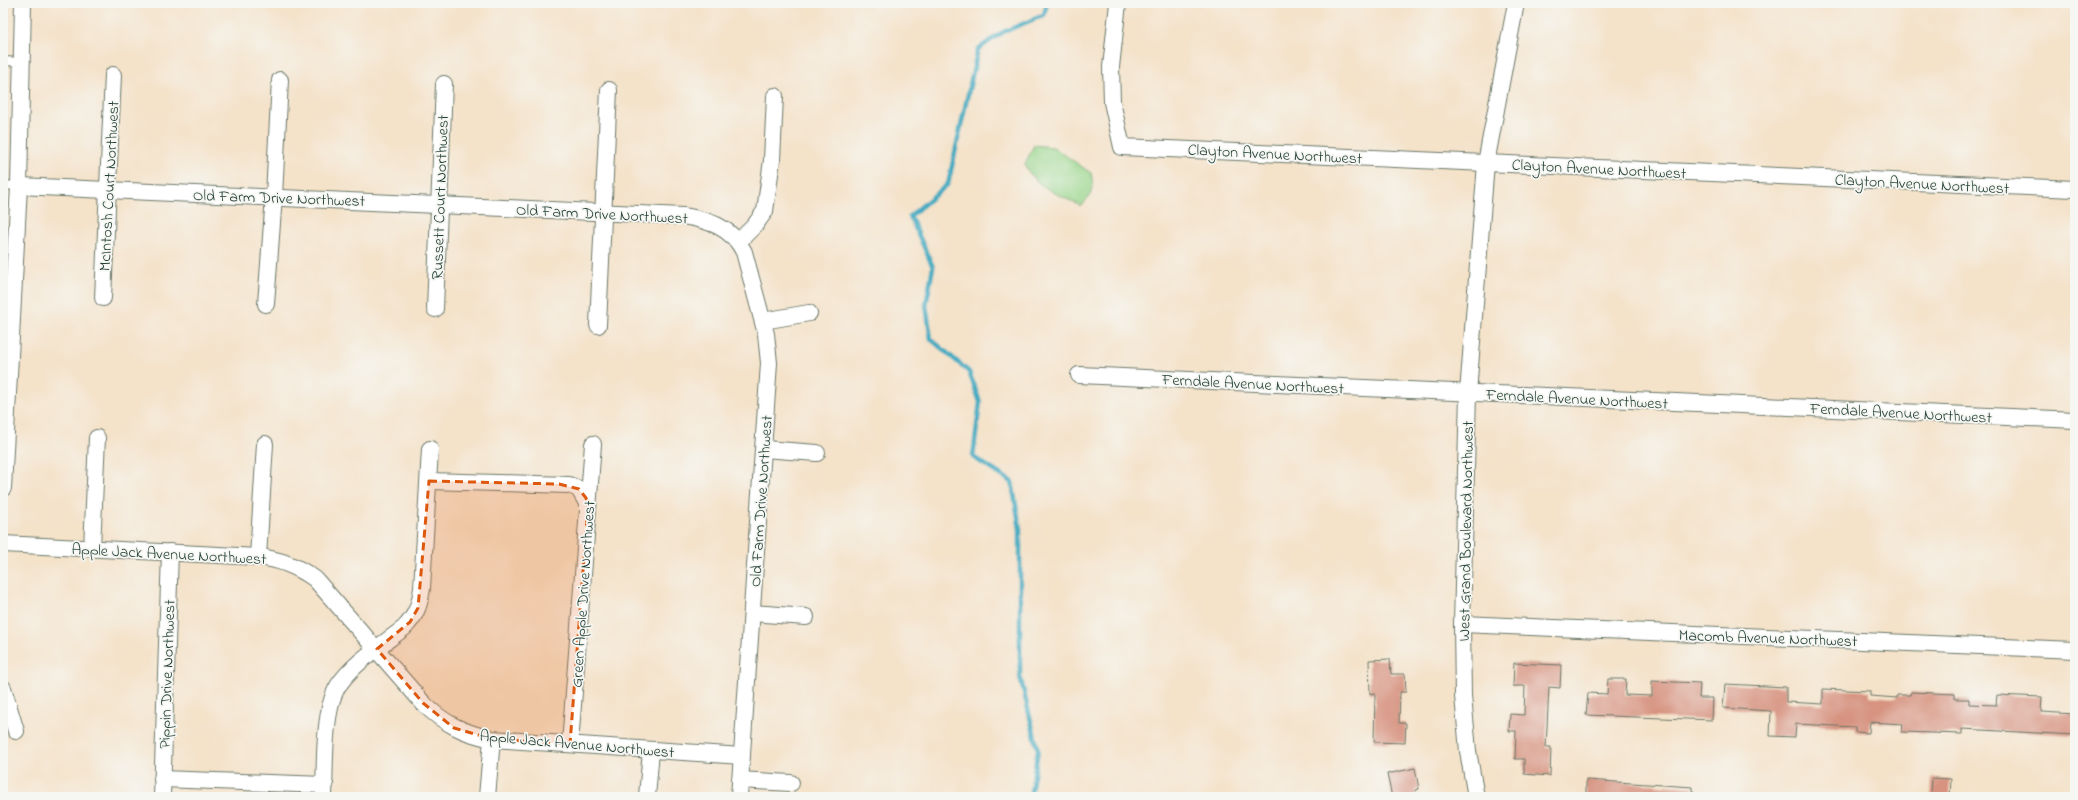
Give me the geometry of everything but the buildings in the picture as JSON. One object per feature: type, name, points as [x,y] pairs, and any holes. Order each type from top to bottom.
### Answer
[{"type":"street","name":"Clayton Avenue Northwest","points":[[1118,3],[1111,67],[1112,102],[1122,147],[2075,190]]},
{"type":"street","name":"West Grand Boulevard Northwest","points":[[1476,797],[1468,751],[1463,696],[1462,624],[1468,393],[1486,163],[1516,3]]},
{"type":"street","points":[[3,488],[11,186],[22,62],[22,5]]},
{"type":"street","name":"McIntosh Court Northwest","points":[[103,298],[113,75]]},
{"type":"street","points":[[266,304],[274,196],[280,80]]},
{"type":"street","name":"Russett Court Northwest","points":[[435,310],[444,84]]},
{"type":"street","points":[[598,325],[609,90]]},
{"type":"street","points":[[739,241],[755,226],[765,211],[772,160],[776,96]]},
{"type":"street","points":[[2075,183],[2075,190]]},
{"type":"street","name":"Old Farm Drive Northwest","points":[[11,186],[603,211],[696,218],[710,221],[724,229],[739,241],[744,252],[763,321],[769,363],[739,797]]},
{"type":"street","points":[[763,321],[808,313]]},
{"type":"street","name":"Ferndale Avenue Northwest","points":[[1079,375],[2075,420]]},
{"type":"street","points":[[92,548],[97,438]]},
{"type":"street","points":[[258,557],[265,444]]},
{"type":"street","name":"Green Apple Drive Northwest","points":[[570,744],[593,444]]},
{"type":"street","points":[[162,779],[324,791],[328,722],[334,694],[350,672],[410,622],[418,608],[422,588],[430,449]]},
{"type":"street","points":[[764,449],[817,453]]},
{"type":"street","points":[[429,481],[569,485],[579,489],[588,505]]},
{"type":"street","name":"Apple Jack Avenue Northwest","points":[[3,544],[258,557],[288,564],[315,580],[423,703],[438,718],[461,731],[492,738],[742,756]]},
{"type":"street","name":"Pippin Drive Northwest","points":[[162,797],[170,552]]},
{"type":"street","points":[[752,613],[806,617]]},
{"type":"street","name":"Macomb Avenue Northwest","points":[[1462,624],[2075,650]]},
{"type":"street","points":[[3,688],[16,731]]},
{"type":"street","points":[[487,797],[492,738]]},
{"type":"street","points":[[647,797],[651,750]]},
{"type":"street","points":[[740,780],[791,783]]},
{"type":"lane","points":[[3,61],[22,62]]},
{"type":"highlighted area","points":[[429,481],[559,484],[579,489],[586,498],[588,505],[570,744],[492,739],[454,728],[423,703],[377,649],[410,622],[418,608]]},
{"type":"green space","points":[[1034,145],[1053,147],[1091,173],[1093,184],[1092,191],[1081,206],[1048,190],[1029,172],[1025,164]]},
{"type":"waterway","points":[[1030,797],[1038,750],[1020,676],[1020,529],[1012,482],[973,457],[980,402],[969,372],[931,339],[926,305],[933,267],[910,216],[948,184],[978,49],[1003,32],[1044,15],[1047,3]]}]
